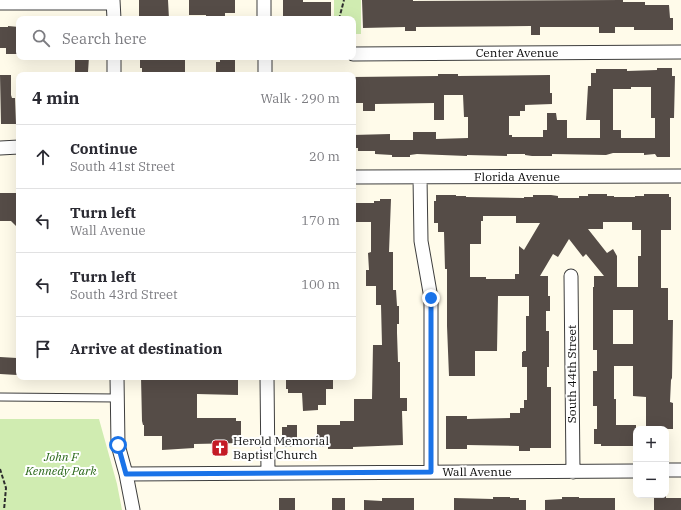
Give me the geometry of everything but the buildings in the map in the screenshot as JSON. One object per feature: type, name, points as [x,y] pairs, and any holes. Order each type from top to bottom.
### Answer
[{"type":"street","points":[[264,0],[264,16]]},
{"type":"street","points":[[0,3],[113,1],[114,16]]},
{"type":"street","name":"Center Avenue","points":[[356,54],[681,52]]},
{"type":"street","points":[[114,60],[114,72]]},
{"type":"street","points":[[265,60],[265,72]]},
{"type":"street","points":[[0,148],[16,147]]},
{"type":"street","name":"Florida Avenue","points":[[356,177],[681,176]]},
{"type":"street","points":[[420,177],[421,241],[431,298],[431,472]]},
{"type":"street","name":"South 44th Street","points":[[572,276],[573,472]]},
{"type":"street","points":[[117,380],[118,445],[126,474],[133,510]]},
{"type":"street","points":[[267,380],[268,473]]},
{"type":"street","points":[[669,470],[681,470]]},
{"type":"street","name":"Wall Avenue","points":[[126,474],[633,471]]},
{"type":"lane","points":[[0,397],[117,398]]},
{"type":"path","points":[[340,16],[344,0]]},
{"type":"path","points":[[0,469],[6,488],[4,510]]},
{"type":"green space","points":[[334,0],[361,0],[361,34],[356,34],[356,16],[334,16]]},
{"type":"green space","name":"John F Kennedy Park","points":[[0,419],[99,419],[117,484],[122,510],[0,510]]},
{"type":"place","name":"Herold Memorial Baptist Church","points":[[220,448]]},
{"type":"route","points":[[118,445],[126,474],[431,472],[431,298]]}]
